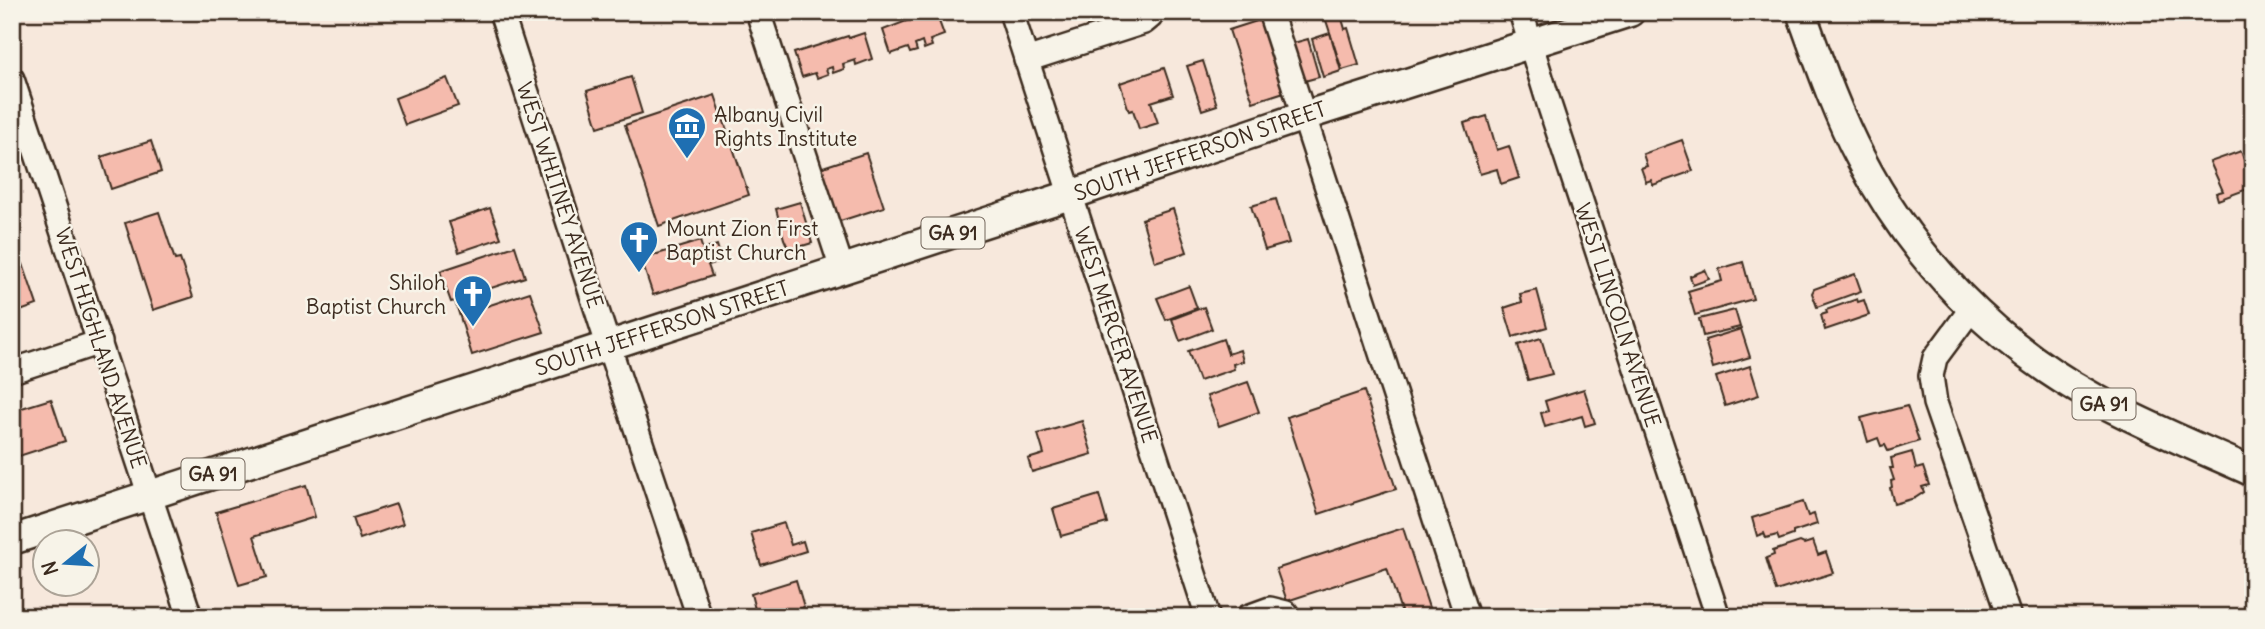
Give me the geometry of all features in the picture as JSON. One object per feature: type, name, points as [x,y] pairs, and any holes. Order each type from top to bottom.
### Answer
[{"type":"main road","name":"SOUTH JEFFERSON STREET","points":[[12,540],[1304,116],[1630,12]]},
{"type":"main road","name":"GA 91","points":[[1801,12],[1845,127],[1875,186],[1923,254],[1972,308],[2017,348],[2067,383],[2253,472]]},
{"type":"street","name":"WEST WHITNEY AVENUE","points":[[501,12],[699,617]]},
{"type":"street","points":[[758,12],[842,269]]},
{"type":"street","name":"WEST MERCER AVENUE","points":[[1011,12],[1208,617]]},
{"type":"street","points":[[1026,60],[1144,22],[1150,17],[1150,12]]},
{"type":"street","points":[[1270,12],[1467,617]]},
{"type":"street","name":"WEST LINCOLN AVENUE","points":[[1521,12],[1718,617]]},
{"type":"street","name":"WEST HIGHLAND AVENUE","points":[[12,79],[190,617]]},
{"type":"street","points":[[1972,308],[1935,358],[1931,376],[1935,403],[2009,617]]},
{"type":"street","points":[[12,371],[100,342]]},
{"type":"street","points":[[1248,617],[1270,610],[1286,613],[1287,617]]},
{"type":"building","points":[[1340,12],[1345,29],[1348,28],[1359,65],[1342,70],[1324,14]]},
{"type":"building","points":[[936,13],[944,35],[930,40],[932,46],[924,49],[922,42],[915,45],[917,51],[910,53],[908,48],[891,54],[883,30]]},
{"type":"building","points":[[1260,20],[1284,92],[1253,102],[1229,30]]},
{"type":"building","points":[[864,33],[872,59],[856,65],[855,60],[843,64],[844,69],[833,73],[832,67],[826,69],[828,74],[817,78],[815,73],[802,77],[794,53]]},
{"type":"building","points":[[1330,33],[1341,71],[1323,77],[1312,39]]},
{"type":"building","points":[[1308,39],[1319,77],[1301,82],[1290,44]]},
{"type":"building","points":[[1203,61],[1217,105],[1202,110],[1187,66]]},
{"type":"building","points":[[1164,68],[1173,95],[1151,102],[1158,123],[1139,129],[1133,110],[1129,111],[1120,83]]},
{"type":"building","points":[[631,77],[642,113],[598,127],[587,91]]},
{"type":"building","points":[[447,78],[458,106],[405,125],[395,98]]},
{"type":"building","name":"Albany Civil Rights Institute","points":[[715,95],[749,195],[659,226],[625,125]]},
{"type":"building","points":[[1487,116],[1497,150],[1509,146],[1519,178],[1501,184],[1497,169],[1480,174],[1464,123]]},
{"type":"building","points":[[1682,140],[1693,171],[1653,185],[1651,180],[1646,182],[1641,168],[1647,166],[1643,154]]},
{"type":"building","points":[[151,141],[161,172],[111,189],[101,157]]},
{"type":"building","points":[[2241,151],[2253,187],[2218,200],[2216,193],[2223,191],[2210,162]]},
{"type":"building","points":[[866,153],[884,207],[837,222],[820,168]]},
{"type":"building","points":[[1276,199],[1289,243],[1265,250],[1251,206]]},
{"type":"building","points":[[800,202],[812,243],[789,250],[776,209]]},
{"type":"building","points":[[490,208],[501,238],[459,252],[449,222]]},
{"type":"building","points":[[1173,209],[1187,252],[1155,262],[1142,219]]},
{"type":"building","points":[[159,212],[175,260],[180,259],[193,297],[153,310],[125,223]]},
{"type":"building","points":[[700,241],[703,250],[717,245],[722,261],[708,265],[712,276],[653,295],[641,259]]},
{"type":"building","points":[[515,246],[525,277],[479,292],[487,306],[530,292],[544,332],[472,355],[455,301],[451,302],[440,271]]},
{"type":"building","points":[[1743,262],[1753,299],[1695,315],[1688,291],[1722,281],[1719,269]]},
{"type":"building","points":[[23,264],[37,305],[12,314],[12,267]]},
{"type":"building","points":[[1705,270],[1709,279],[1693,285],[1690,276]]},
{"type":"building","points":[[1855,274],[1861,291],[1817,307],[1812,293],[1814,289]]},
{"type":"building","points":[[1189,286],[1197,308],[1166,320],[1157,298]]},
{"type":"building","points":[[1537,290],[1547,327],[1513,337],[1504,308],[1522,302],[1520,294]]},
{"type":"building","points":[[1857,299],[1858,302],[1864,300],[1869,315],[1825,330],[1821,315],[1827,313],[1826,310]]},
{"type":"building","points":[[1204,307],[1212,329],[1180,341],[1172,319]]},
{"type":"building","points":[[1735,310],[1740,327],[1703,336],[1699,319]]},
{"type":"building","points":[[1741,329],[1750,357],[1713,368],[1705,340]]},
{"type":"building","points":[[1541,338],[1552,374],[1528,380],[1518,345]]},
{"type":"building","points":[[1223,339],[1228,354],[1240,350],[1243,361],[1233,364],[1234,369],[1199,381],[1188,351]]},
{"type":"building","points":[[1750,366],[1759,395],[1725,406],[1716,377]]},
{"type":"building","points":[[1248,382],[1259,412],[1219,426],[1207,396]]},
{"type":"building","points":[[1584,389],[1595,423],[1585,426],[1582,416],[1545,427],[1541,413],[1548,411],[1545,401]]},
{"type":"building","points":[[1364,391],[1396,489],[1319,514],[1287,417]]},
{"type":"building","points":[[51,399],[65,441],[13,458],[12,411]]},
{"type":"building","points":[[1907,406],[1919,441],[1888,451],[1885,445],[1881,446],[1878,438],[1868,442],[1861,418]]},
{"type":"building","points":[[1082,421],[1092,454],[1032,472],[1028,459],[1044,454],[1038,434]]},
{"type":"building","points":[[1912,452],[1916,469],[1923,467],[1929,485],[1922,487],[1924,492],[1915,498],[1894,504],[1890,488],[1891,481],[1894,480],[1890,468],[1893,468],[1891,458]]},
{"type":"building","points":[[306,485],[315,517],[254,536],[267,577],[239,585],[216,512]]},
{"type":"building","points":[[1099,495],[1107,523],[1061,536],[1053,509]]},
{"type":"building","points":[[1803,502],[1808,516],[1814,514],[1817,524],[1779,540],[1777,535],[1766,538],[1764,533],[1757,536],[1752,518]]},
{"type":"building","points":[[396,504],[403,524],[360,539],[353,518]]},
{"type":"building","points":[[784,523],[791,545],[803,541],[806,551],[761,565],[751,533]]},
{"type":"building","points":[[1403,528],[1432,617],[1403,617],[1387,568],[1287,601],[1276,569]]},
{"type":"building","points":[[1813,541],[1818,555],[1826,552],[1833,573],[1776,591],[1766,558],[1774,555],[1773,551],[1800,542],[1804,544]]},
{"type":"building","points":[[796,580],[804,607],[773,617],[757,617],[751,594]]},
{"type":"place","name":"Albany Civil Rights Institute","points":[[687,160]]},
{"type":"place","name":"Mount Zion First Baptist Church","points":[[639,274]]},
{"type":"place","name":"Shiloh Baptist Church","points":[[473,328]]}]
